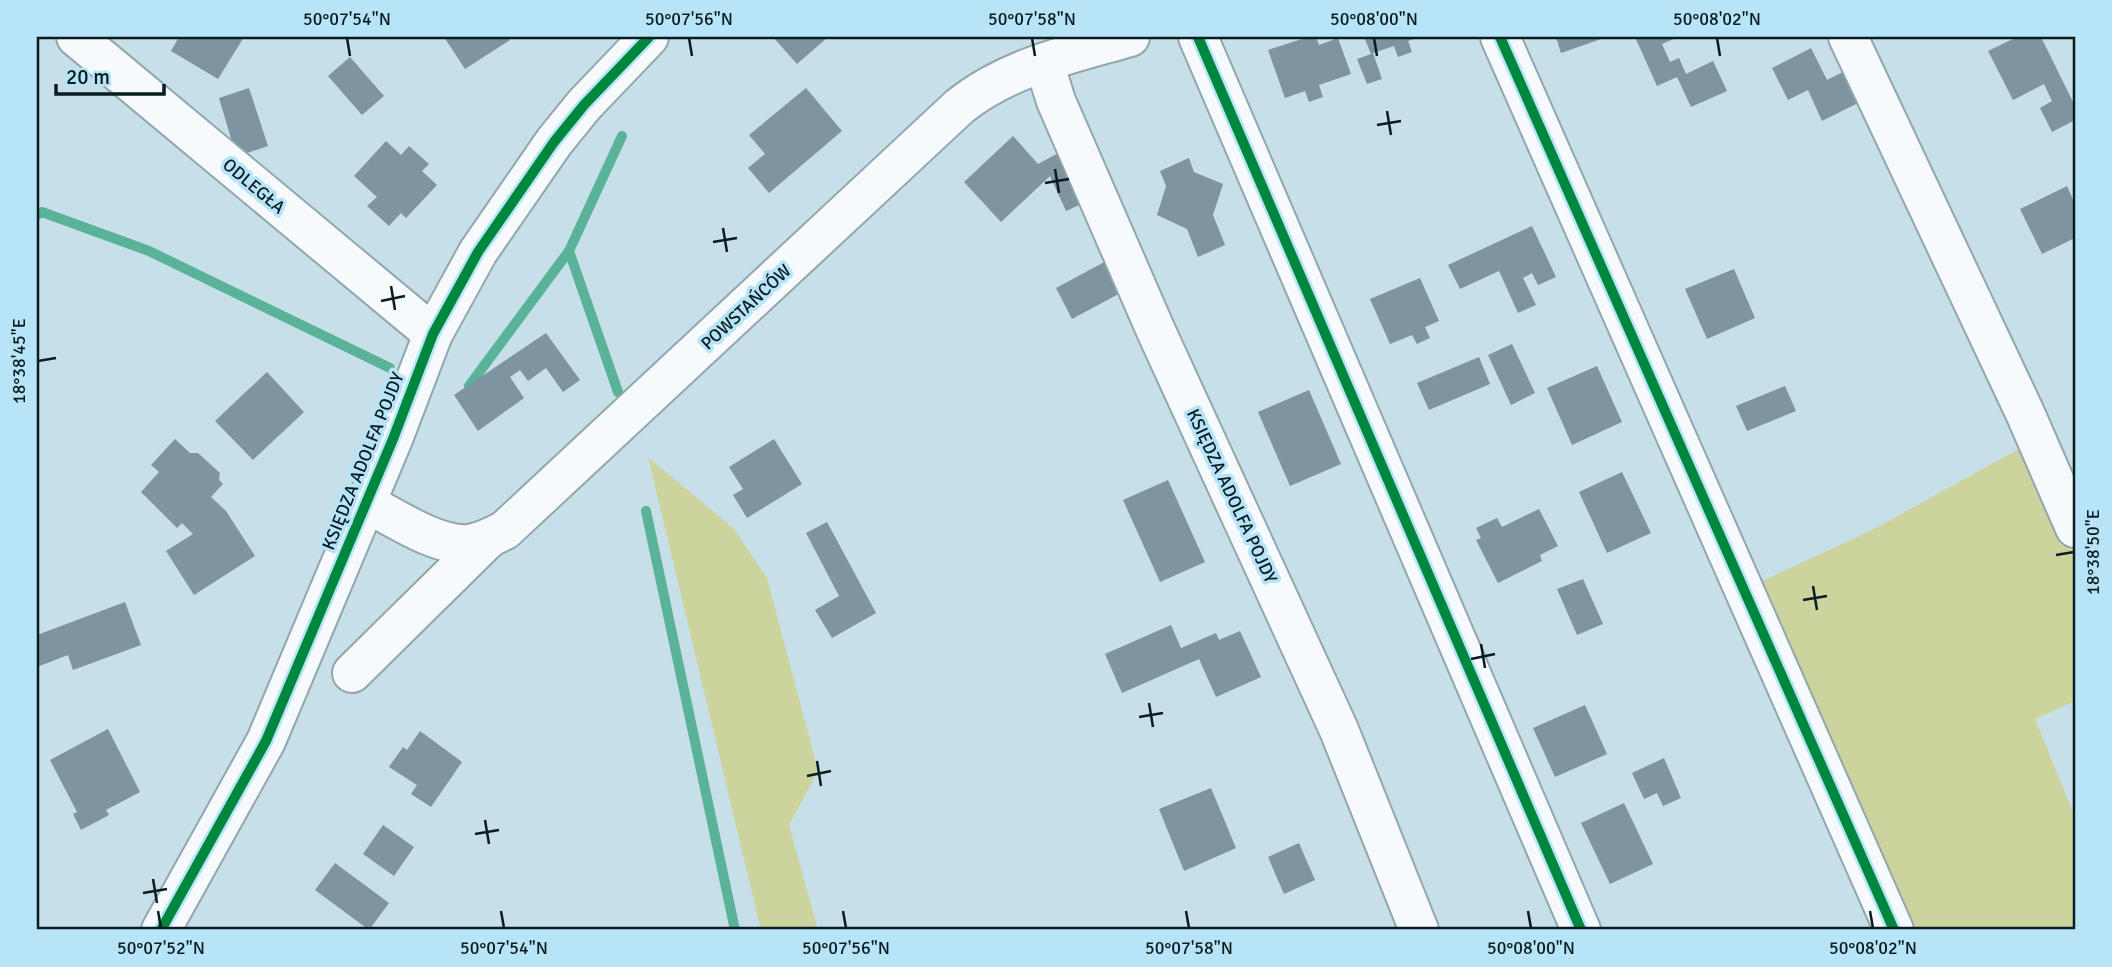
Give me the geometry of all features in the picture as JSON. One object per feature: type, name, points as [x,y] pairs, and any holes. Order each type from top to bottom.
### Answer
[{"type":"street","name":"ODLEGŁA","points":[[76,37],[433,334]]},
{"type":"street","name":"KSIĘDZA ADOLFA POJDY","points":[[164,928],[266,741],[366,503],[433,334],[478,252],[554,142],[647,37]]},
{"type":"street","name":"POWSTAŃCÓW","points":[[366,503],[448,542],[467,544],[487,540],[505,530],[980,90],[998,80],[1044,63],[1130,37]]},
{"type":"street","points":[[1198,37],[1581,930]]},
{"type":"street","points":[[1500,37],[1894,930]]},
{"type":"street","points":[[1848,37],[2019,400],[2075,528]]},
{"type":"street","name":"KSIĘDZA ADOLFA POJDY","points":[[1044,63],[1056,101],[1156,331],[1339,730],[1419,930]]},
{"type":"street","points":[[352,673],[487,540]]},
{"type":"green space","points":[[2028,444],[2075,552],[2075,701],[2035,719],[2075,817],[2075,930],[1903,930],[1756,584],[1876,528]]},
{"type":"green space","points":[[648,457],[734,529],[767,578],[818,771],[789,825],[818,930],[761,930]]},
{"type":"building","points":[[179,37],[244,37],[218,79],[171,51]]},
{"type":"building","points":[[444,37],[508,37],[510,40],[465,69]]},
{"type":"building","points":[[773,37],[828,37],[797,64]]},
{"type":"building","points":[[1316,37],[1319,45],[1338,38],[1351,74],[1319,85],[1323,97],[1309,102],[1305,91],[1285,98],[1268,50]]},
{"type":"building","points":[[1364,37],[1420,37],[1408,41],[1412,52],[1398,57],[1394,46],[1373,53],[1382,79],[1367,84],[1357,59],[1371,54]]},
{"type":"building","points":[[1556,37],[1607,37],[1561,53]]},
{"type":"building","points":[[1635,37],[1678,37],[1662,44],[1670,62],[1679,58],[1686,74],[1713,61],[1727,91],[1691,107],[1677,77],[1657,86]]},
{"type":"building","points":[[2017,37],[2041,37],[2075,106],[2075,120],[2052,132],[2040,108],[2052,101],[2044,84],[2013,100],[1988,51]]},
{"type":"building","points":[[1811,48],[1827,80],[1843,72],[1858,103],[1822,121],[1808,90],[1788,100],[1772,68]]},
{"type":"building","points":[[350,57],[384,96],[362,115],[328,76]]},
{"type":"building","points":[[249,88],[268,146],[241,155],[232,142],[219,98]]},
{"type":"building","points":[[806,88],[842,131],[769,193],[748,168],[765,154],[749,135]]},
{"type":"building","points":[[1013,136],[1038,164],[1064,150],[1088,201],[1066,211],[1050,176],[1001,222],[964,182]]},
{"type":"building","points":[[386,141],[401,155],[409,146],[429,164],[422,171],[437,185],[406,218],[401,213],[389,226],[367,206],[377,197],[354,176]]},
{"type":"building","points":[[1189,158],[1194,172],[1223,184],[1213,215],[1225,245],[1198,257],[1187,229],[1157,215],[1166,186],[1160,171]]},
{"type":"building","points":[[2067,186],[2075,204],[2075,238],[2042,254],[2020,209]]},
{"type":"building","points":[[1532,226],[1556,277],[1538,285],[1532,273],[1523,278],[1536,305],[1518,313],[1499,271],[1460,289],[1448,265]]},
{"type":"building","points":[[1110,259],[1126,290],[1072,319],[1056,288]]},
{"type":"building","points":[[1734,269],[1755,318],[1707,339],[1685,289]]},
{"type":"building","points":[[1420,278],[1439,321],[1425,327],[1430,338],[1417,344],[1412,335],[1390,344],[1370,299]]},
{"type":"building","points":[[546,333],[580,380],[563,392],[546,368],[528,381],[520,370],[510,377],[524,398],[478,431],[454,395]]},
{"type":"building","points":[[1512,344],[1535,393],[1511,405],[1488,355]]},
{"type":"building","points":[[1479,357],[1490,384],[1429,410],[1417,383]]},
{"type":"building","points":[[1597,366],[1622,422],[1572,445],[1547,388]]},
{"type":"building","points":[[267,372],[304,412],[253,460],[215,421]]},
{"type":"building","points":[[1785,386],[1796,411],[1747,431],[1736,406]]},
{"type":"building","points":[[1309,390],[1341,464],[1290,486],[1258,412]]},
{"type":"building","points":[[175,439],[190,453],[198,453],[220,473],[219,480],[223,484],[211,497],[226,511],[255,556],[194,595],[166,551],[193,534],[182,523],[177,528],[141,492],[159,472],[151,465]]},
{"type":"building","points":[[774,439],[802,484],[747,518],[733,495],[743,489],[729,467]]},
{"type":"building","points":[[1622,472],[1651,533],[1607,553],[1579,492]]},
{"type":"building","points":[[1168,480],[1205,562],[1160,582],[1123,500]]},
{"type":"building","points":[[1539,509],[1558,546],[1540,555],[1542,561],[1498,583],[1476,540],[1481,538],[1476,528],[1497,518],[1502,527]]},
{"type":"building","points":[[827,522],[876,613],[832,638],[815,610],[839,596],[806,533]]},
{"type":"building","points":[[1583,579],[1603,624],[1577,635],[1557,589]]},
{"type":"building","points":[[125,602],[141,645],[73,670],[68,655],[37,667],[37,635]]},
{"type":"building","points":[[1171,625],[1181,648],[1216,633],[1219,640],[1240,631],[1261,677],[1216,697],[1199,659],[1122,693],[1105,654]]},
{"type":"building","points":[[1585,705],[1607,754],[1555,777],[1533,728]]},
{"type":"building","points":[[108,729],[140,792],[106,810],[109,815],[81,830],[73,814],[77,812],[50,760]]},
{"type":"building","points":[[420,731],[462,762],[431,807],[411,794],[417,785],[389,767],[403,747],[407,750]]},
{"type":"building","points":[[1664,758],[1681,798],[1663,806],[1657,793],[1644,799],[1632,773]]},
{"type":"building","points":[[1211,788],[1236,848],[1184,871],[1159,809]]},
{"type":"building","points":[[1624,803],[1653,864],[1610,884],[1581,823]]},
{"type":"building","points":[[383,825],[414,847],[394,876],[363,854]]},
{"type":"building","points":[[1299,843],[1315,880],[1284,894],[1268,857]]},
{"type":"building","points":[[335,863],[389,903],[369,930],[315,890]]},
{"type":"waterway","points":[[618,392],[569,251],[622,136]]},
{"type":"waterway","points":[[37,215],[42,212],[149,251],[390,368]]},
{"type":"waterway","points":[[469,386],[569,251]]},
{"type":"waterway","points":[[646,511],[735,930]]},
{"type":"cycle path","points":[[161,930],[266,741],[393,439],[433,334],[478,252],[554,142],[584,105],[649,37]]},
{"type":"cycle path","points":[[1198,37],[1581,930]]},
{"type":"cycle path","points":[[1500,37],[1894,930]]}]
